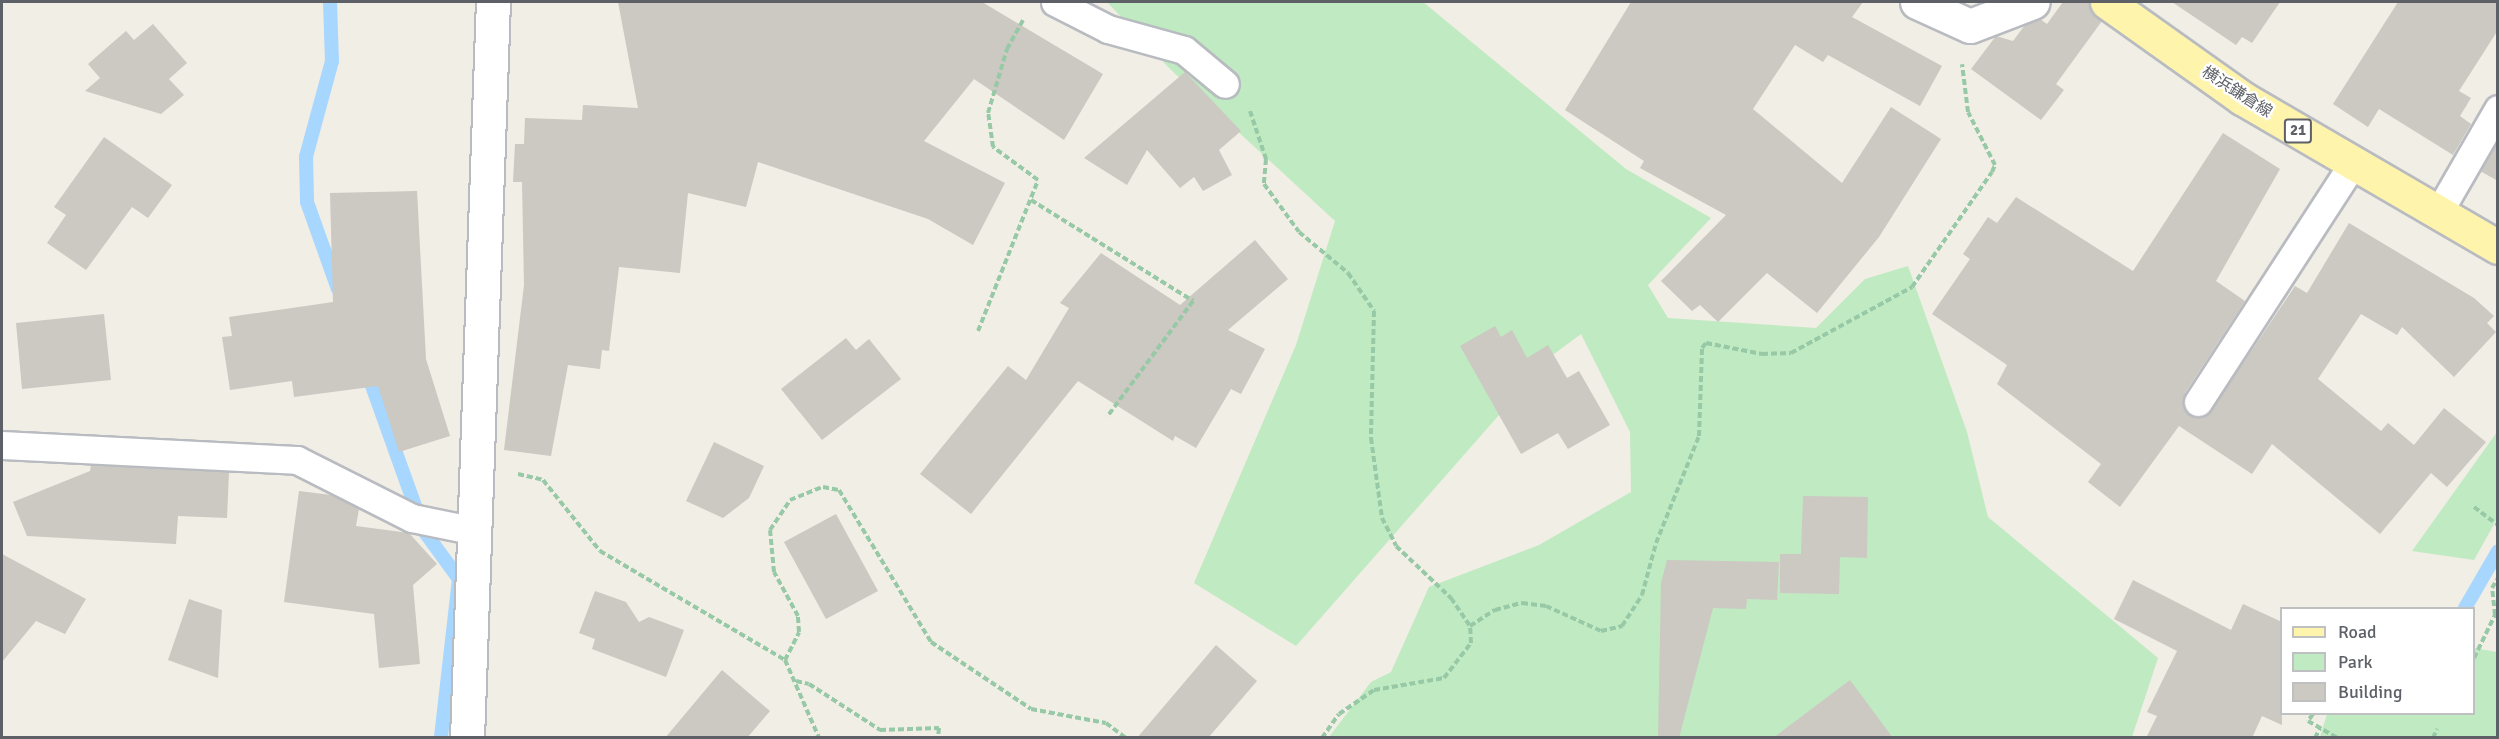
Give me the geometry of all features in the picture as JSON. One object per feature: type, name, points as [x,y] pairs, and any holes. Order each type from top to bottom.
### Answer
[{"type":"main road","name":"横浜鎌倉線","points":[[2107,2],[2242,98],[2498,247]]},
{"type":"street","points":[[467,738],[471,530],[493,2]]},
{"type":"street","points":[[1917,2],[1970,26],[2033,2]]},
{"type":"lane","points":[[1055,2],[1107,29],[1184,50],[1225,84]]},
{"type":"lane","points":[[2438,213],[2498,109]]},
{"type":"lane","points":[[2198,402],[2353,163]]},
{"type":"lane","points":[[2,445],[297,460],[412,518],[471,530]]},
{"type":"path","points":[[978,331],[1038,180],[993,147],[988,113],[1007,49],[1029,11]]},
{"type":"path","points":[[1470,626],[1495,610],[1521,603],[1546,606],[1601,631],[1622,626],[1642,595],[1656,543],[1699,436],[1706,343],[1762,354],[1791,352],[1912,287],[1995,165],[1968,112],[1960,79],[1970,26]]},
{"type":"path","points":[[1225,84],[1257,127],[1266,159],[1264,184],[1299,232],[1348,273],[1374,311],[1371,438],[1383,518],[1396,546],[1451,598],[1470,626],[1472,643],[1444,678],[1374,690],[1339,714],[1322,738]]},
{"type":"path","points":[[1031,200],[1193,301],[1107,417]]},
{"type":"path","points":[[475,464],[543,480],[600,551],[784,660],[796,681],[819,738]]},
{"type":"path","points":[[784,660],[799,632],[798,616],[774,572],[770,530],[790,500],[824,487],[839,490],[931,642],[1031,709],[1106,723],[1126,738]]},
{"type":"path","points":[[2474,507],[2498,525]]},
{"type":"path","points":[[2475,656],[2495,615],[2492,588],[2498,578]]},
{"type":"path","points":[[796,681],[809,684],[880,730],[939,728],[938,738]]},
{"type":"path","points":[[2312,715],[2308,721],[2337,738]]},
{"type":"path","points":[[2315,738],[2320,728]]},
{"type":"path","points":[[2433,738],[2437,729]]},
{"type":"green space","points":[[1107,2],[1423,2],[1626,169],[1711,218],[1648,285],[1668,318],[1816,328],[1865,279],[1908,266],[1967,432],[1988,517],[2158,658],[2132,737],[1329,737],[1371,682],[1391,672],[1429,587],[1539,545],[1631,492],[1630,432],[1581,334],[1550,357],[1296,646],[1194,583],[1296,345],[1335,221],[1169,68]]},
{"type":"green space","points":[[2497,432],[2497,519],[2474,560],[2412,551]]},
{"type":"green space","points":[[2475,648],[2497,652],[2497,737],[2320,737],[2327,715],[2475,715]]},
{"type":"building","points":[[618,2],[982,2],[1103,74],[1064,140],[974,79],[924,141],[1005,183],[973,245],[928,219],[758,162],[746,207],[688,193],[680,273],[619,267],[609,351],[602,350],[600,369],[568,365],[551,456],[504,450],[524,285],[522,182],[513,182],[515,144],[524,144],[525,118],[582,120],[583,105],[638,108]]},
{"type":"building","points":[[1631,2],[1863,2],[1852,17],[1942,66],[1920,106],[1828,55],[1823,62],[1795,45],[1753,109],[1842,183],[1891,107],[1941,139],[1879,237],[1817,313],[1767,273],[1718,322],[1700,305],[1692,311],[1661,281],[1726,215],[1640,168],[1644,161],[1565,110]]},
{"type":"building","points":[[2063,2],[2088,2],[2102,21],[2056,84],[2064,90],[2041,120],[1971,69],[1996,36],[2013,41],[2025,25],[2040,19],[2047,24]]},
{"type":"building","points":[[2172,2],[2280,2],[2252,43],[2242,37],[2236,45]]},
{"type":"building","points":[[2398,2],[2498,2],[2498,30],[2459,91],[2471,98],[2460,116],[2471,124],[2453,155],[2379,109],[2368,127],[2333,104]]},
{"type":"building","points":[[153,24],[187,63],[169,79],[184,95],[161,114],[85,91],[100,78],[88,64],[126,31],[134,40]]},
{"type":"building","points":[[1185,72],[1241,131],[1219,150],[1232,175],[1203,191],[1194,177],[1180,188],[1147,150],[1127,185],[1084,158]]},
{"type":"building","points":[[2223,133],[2280,169],[2216,281],[2245,301],[2185,393],[2189,415],[2198,418],[2211,411],[2295,286],[2307,293],[2349,223],[2474,298],[2494,316],[2487,323],[2496,332],[2454,377],[2402,327],[2397,335],[2361,314],[2318,379],[2381,431],[2388,423],[2414,445],[2444,408],[2486,442],[2447,487],[2431,473],[2380,534],[2272,444],[2252,474],[2179,426],[2120,507],[2088,482],[2101,464],[1997,384],[2007,365],[1932,314],[1970,259],[1963,254],[1988,217],[1997,223],[2016,197],[2133,271]]},
{"type":"building","points":[[104,137],[172,185],[148,218],[132,207],[86,270],[47,243],[66,215],[54,207]]},
{"type":"building","points":[[2498,141],[2498,181],[2480,171]]},
{"type":"building","points":[[417,191],[426,359],[450,436],[399,452],[378,386],[294,397],[292,381],[230,390],[222,337],[232,336],[229,317],[333,302],[330,193]]},
{"type":"building","points":[[1255,240],[1288,279],[1228,330],[1265,349],[1241,394],[1231,389],[1196,448],[1175,436],[1173,441],[1078,381],[971,514],[920,474],[1008,366],[1026,380],[1069,308],[1060,303],[1101,253],[1180,305]]},
{"type":"building","points":[[104,314],[111,380],[22,389],[16,323]]},
{"type":"building","points":[[1495,326],[1501,337],[1512,330],[1527,358],[1548,345],[1567,378],[1579,371],[1610,425],[1568,449],[1558,433],[1521,454],[1460,346]]},
{"type":"building","points":[[846,338],[856,350],[869,339],[901,379],[822,440],[781,389]]},
{"type":"building","points":[[714,442],[764,466],[749,498],[723,518],[686,501]]},
{"type":"building","points":[[91,465],[229,472],[227,518],[178,516],[176,544],[27,536],[13,502],[90,471]]},
{"type":"building","points":[[299,491],[331,495],[359,509],[356,526],[409,533],[437,564],[413,585],[420,664],[379,668],[374,614],[284,602]]},
{"type":"building","points":[[1803,496],[1868,497],[1867,558],[1840,557],[1839,594],[1780,593],[1780,554],[1801,554]]},
{"type":"building","points":[[836,514],[878,591],[826,619],[784,542]]},
{"type":"building","points":[[2,554],[86,599],[65,634],[36,621],[2,662]]},
{"type":"building","points":[[1667,560],[1779,562],[1777,600],[1747,599],[1746,609],[1713,608],[1679,738],[1658,738],[1661,583]]},
{"type":"building","points":[[2133,580],[2231,630],[2243,604],[2280,621],[2280,715],[2282,715],[2282,725],[2262,716],[2252,738],[2146,738],[2157,716],[2147,712],[2177,651],[2114,619]]},
{"type":"building","points":[[595,591],[626,602],[639,622],[649,617],[684,630],[666,677],[592,649],[595,639],[579,633]]},
{"type":"building","points":[[189,599],[222,610],[218,678],[168,660]]},
{"type":"building","points":[[1216,645],[1257,681],[1208,738],[1137,738]]},
{"type":"building","points":[[722,670],[770,711],[747,738],[665,738]]},
{"type":"building","points":[[1850,680],[1893,738],[1773,738]]},
{"type":"waterway","points":[[330,2],[332,61],[306,157],[307,202],[338,289]]},
{"type":"waterway","points":[[366,369],[424,531],[459,579],[441,738]]},
{"type":"waterway","points":[[2466,607],[2498,551]]}]
